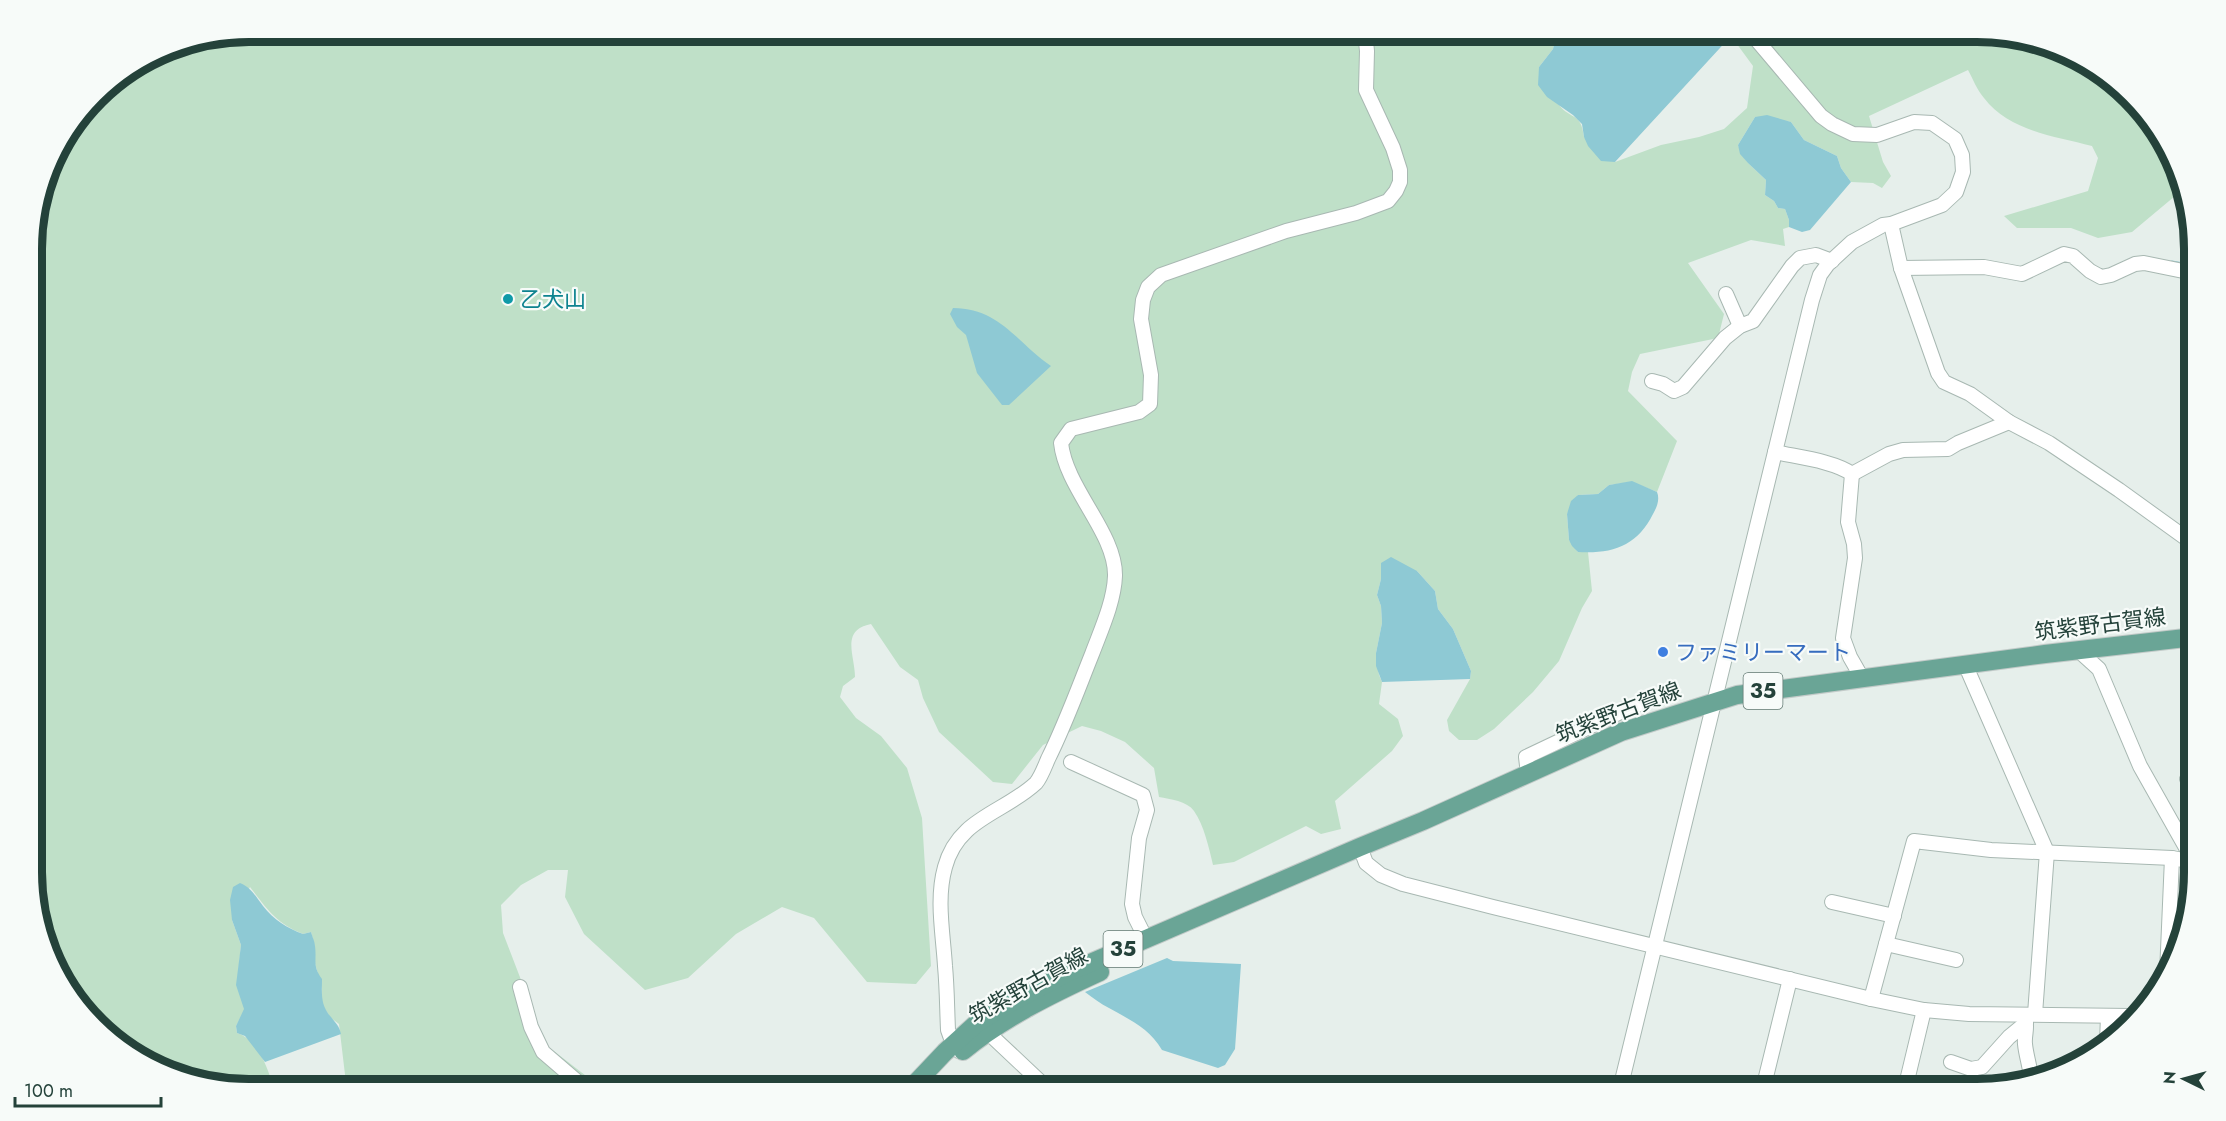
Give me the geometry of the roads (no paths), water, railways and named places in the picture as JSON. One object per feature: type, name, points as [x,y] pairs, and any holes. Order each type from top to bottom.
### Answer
[{"type":"main road","name":"筑紫野古賀線","points":[[921,1079],[1005,1006],[1067,973],[1423,821],[1621,732],[1737,695],[1965,664],[2184,638]]},
{"type":"main road","name":"筑紫野古賀線","points":[[982,1028],[1060,990],[1339,867],[1360,846]]},
{"type":"main road","name":"筑紫野古賀線","points":[[932,1079],[957,1048]]},
{"type":"street","points":[[957,1048],[948,1030],[940,902],[945,866],[955,843],[970,825],[1037,781],[1063,729],[1099,634],[1115,578],[1115,560],[1112,550],[1089,511],[1062,456],[1061,443],[1071,429],[1139,412],[1150,404],[1151,375],[1141,319],[1148,287],[1161,275],[1286,231],[1356,213],[1388,201],[1396,191],[1400,183],[1400,170],[1393,148],[1366,90],[1366,42]]},
{"type":"street","points":[[1623,1079],[1812,300],[1820,275],[1852,242],[1876,229],[1942,205],[1956,192],[1963,172],[1962,155],[1955,139],[1932,123],[1904,124],[1877,135],[1853,134],[1843,130],[1821,116],[1758,42]]},
{"type":"street","points":[[1892,224],[1901,268],[1938,373],[1944,382],[1970,394],[2009,422],[2049,443],[2184,537]]},
{"type":"street","points":[[1901,268],[1977,267],[2022,274],[2064,254],[2073,256],[2090,271],[2101,277],[2135,264],[2144,263],[2184,271]]},
{"type":"street","points":[[1652,381],[1663,384],[1674,391],[1683,387],[1725,338],[1740,326],[1754,321],[1800,258],[1816,255],[1832,261]]},
{"type":"street","points":[[1726,294],[1740,326]]},
{"type":"street","points":[[1852,474],[1889,454],[1903,450],[1948,449],[2009,422]]},
{"type":"street","points":[[1775,452],[1838,467],[1852,474]]},
{"type":"street","points":[[1852,474],[1848,522],[1855,558],[1843,638],[1850,657],[1862,678]]},
{"type":"street","points":[[2078,650],[2099,669],[2140,766],[2184,843]]},
{"type":"street","points":[[1965,664],[2047,852],[2029,1017],[2024,1040],[2030,1072]]},
{"type":"street","points":[[1528,774],[1526,757],[1655,698]]},
{"type":"street","points":[[1071,762],[1143,795],[1148,810],[1139,838],[1132,904],[1135,917],[1146,939]]},
{"type":"street","points":[[1871,999],[1914,841],[1991,850],[2184,859]]},
{"type":"street","points":[[1360,846],[1366,863],[1381,875],[1404,884],[1871,999],[1924,1010],[1969,1014],[2029,1017],[2125,1016]]},
{"type":"street","points":[[2168,951],[2172,858]]},
{"type":"street","points":[[1832,902],[1894,916]]},
{"type":"street","points":[[1886,944],[1956,960]]},
{"type":"street","points":[[1765,1079],[1790,979]]},
{"type":"street","points":[[520,987],[531,1027],[543,1052],[574,1079]]},
{"type":"street","points":[[1907,1079],[1924,1010]]},
{"type":"street","points":[[2107,1032],[2108,1016]]},
{"type":"street","points":[[1950,1062],[1971,1069],[1982,1067],[2029,1017]]},
{"type":"street","points":[[982,1028],[1037,1079]]},
{"type":"water","points":[[1555,42],[1725,42],[1615,162],[1601,161],[1588,146],[1582,124],[1547,97],[1538,85],[1539,67],[1553,49]]},
{"type":"water","points":[[1767,115],[1791,122],[1804,140],[1837,156],[1841,168],[1851,182],[1810,230],[1802,232],[1789,227],[1785,209],[1778,208],[1774,201],[1765,195],[1766,180],[1740,154],[1738,145],[1755,117]]},
{"type":"water","points":[[953,308],[969,310],[996,320],[1051,366],[1009,405],[1002,405],[977,373],[966,335],[957,327],[950,314]]},
{"type":"water","points":[[1632,481],[1657,492],[1657,506],[1647,525],[1623,546],[1602,551],[1578,552],[1569,540],[1567,514],[1571,501],[1578,495],[1598,494],[1609,485]]},
{"type":"water","points":[[1391,557],[1417,571],[1435,591],[1438,609],[1453,629],[1471,671],[1470,679],[1382,682],[1376,666],[1382,623],[1381,606],[1377,595],[1381,579],[1381,563]]},
{"type":"water","points":[[240,883],[250,890],[267,911],[281,923],[303,934],[311,932],[315,944],[316,966],[322,979],[323,1003],[341,1034],[265,1062],[245,1036],[237,1033],[236,1026],[244,1009],[236,985],[241,945],[232,920],[230,900],[233,887]]},
{"type":"water","points":[[1167,958],[1173,961],[1241,964],[1235,1049],[1225,1065],[1218,1068],[1162,1050],[1157,1042],[1138,1025],[1085,992]]},
{"type":"waterway","points":[[2172,262],[2184,264]]},
{"type":"place","name":"乙犬山","points":[[508,299]]},
{"type":"place","name":"ファミリーマート","points":[[1663,652]]}]
